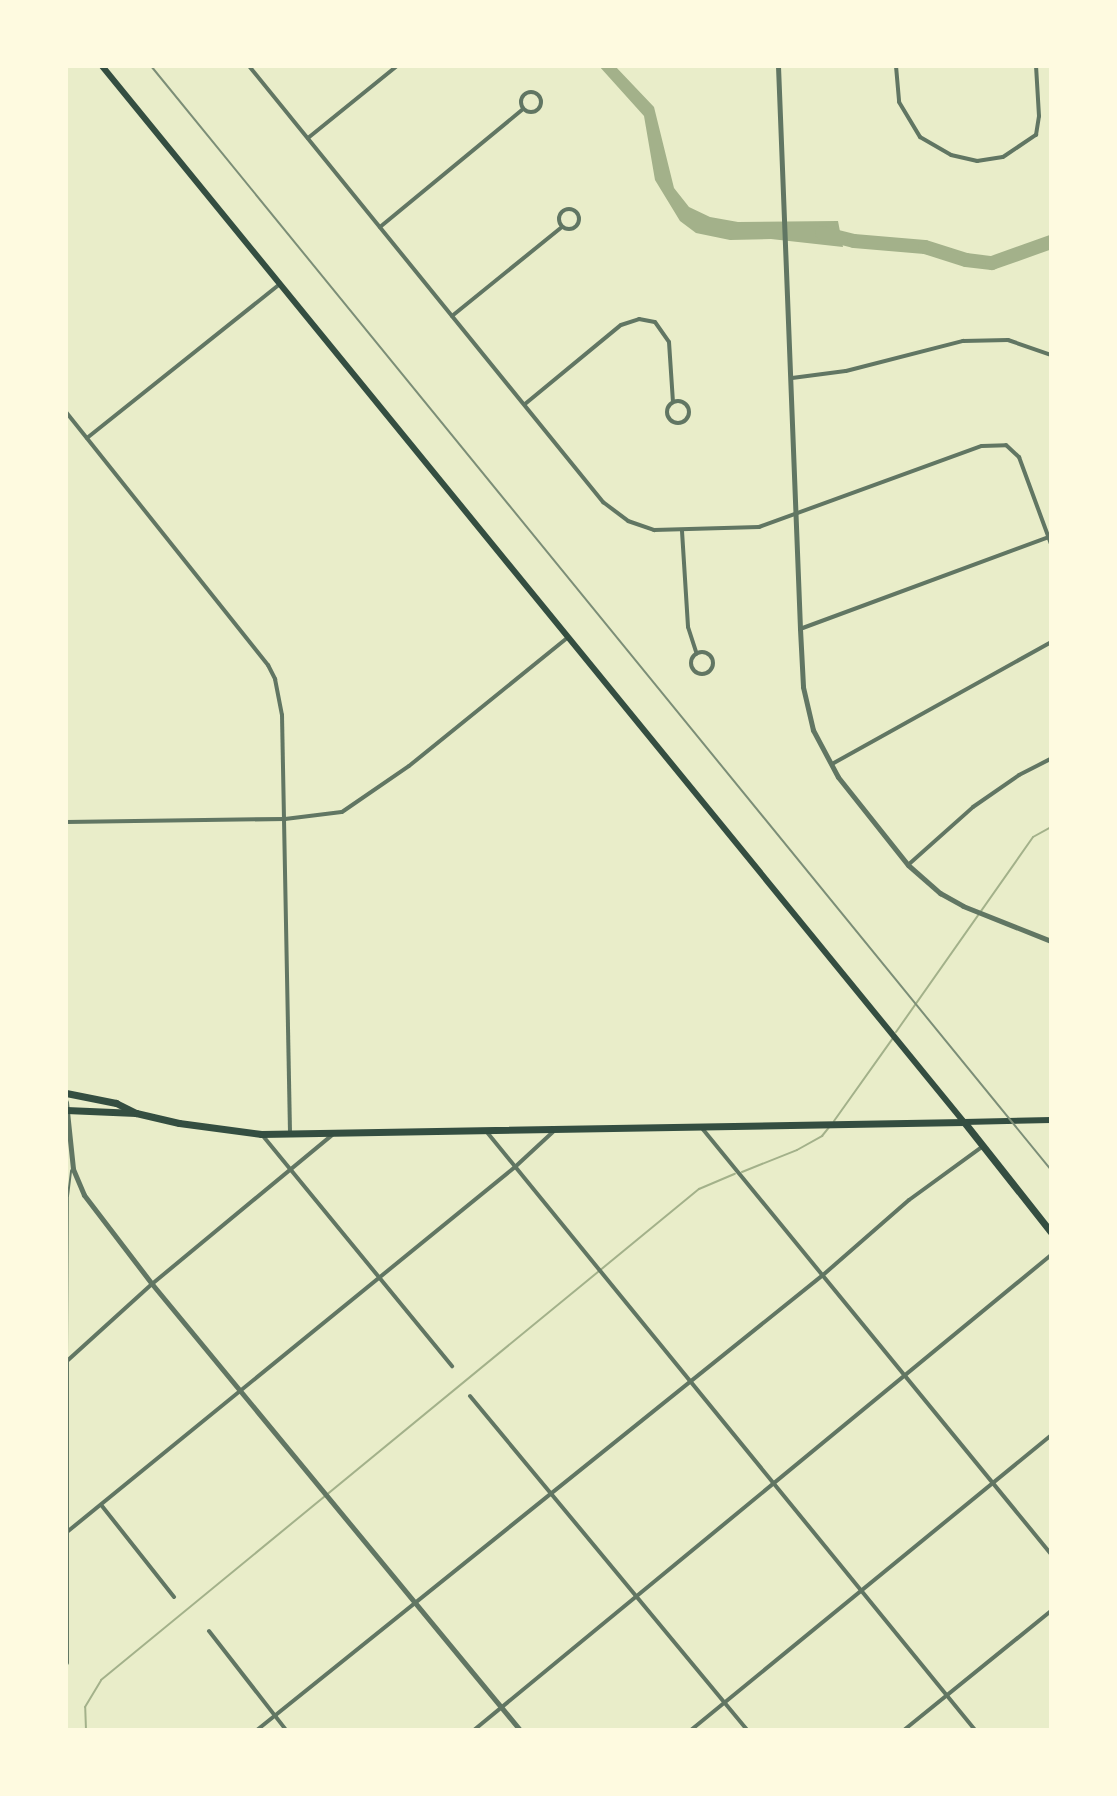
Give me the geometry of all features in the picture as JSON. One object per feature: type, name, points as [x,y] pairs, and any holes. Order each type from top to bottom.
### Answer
[{"type":"main road","points":[[102,66],[570,636],[1051,1232]]},
{"type":"main road","points":[[66,1093],[116,1103],[136,1113]]},
{"type":"main road","points":[[66,1110],[136,1113],[225,1131],[290,1135],[1051,1120]]},
{"type":"street","points":[[249,66],[614,511],[641,527],[682,531],[759,527],[982,446],[1006,445],[1019,457],[1051,544]]},
{"type":"street","points":[[308,138],[397,66]]},
{"type":"street","points":[[778,66],[800,629],[807,710],[830,765],[908,865],[940,893],[963,906],[1051,941]]},
{"type":"street","points":[[896,66],[899,102],[920,137],[951,155],[991,160],[1015,152],[1036,135],[1039,116],[1036,66]]},
{"type":"street","points":[[380,227],[523,109],[536,111],[541,106],[539,96],[534,92],[524,94],[521,100],[523,109]]},
{"type":"street","points":[[567,209],[577,212],[580,218],[576,227],[567,230],[562,227],[561,213],[567,209]]},
{"type":"street","points":[[452,316],[562,227]]},
{"type":"street","points":[[87,438],[279,285]]},
{"type":"street","points":[[525,404],[621,325],[639,319],[655,322],[669,342],[673,402],[667,410],[668,417],[677,422],[683,421],[688,408],[684,402],[673,402]]},
{"type":"street","points":[[792,378],[846,371],[963,341],[1008,340],[1051,355]]},
{"type":"street","points":[[66,412],[268,665],[282,715],[290,1135]]},
{"type":"street","points":[[682,531],[688,627],[697,654]]},
{"type":"street","points":[[800,629],[1050,537]]},
{"type":"street","points":[[66,822],[285,819],[342,812],[362,802],[570,636]]},
{"type":"street","points":[[830,765],[1051,642]]},
{"type":"street","points":[[704,653],[712,658],[713,665],[706,673],[693,669],[692,662],[697,654],[704,653]]},
{"type":"street","points":[[908,865],[973,807],[1019,775],[1051,759]]},
{"type":"street","points":[[66,1102],[72,1162],[84,1195],[152,1284],[520,1730]]},
{"type":"street","points":[[701,1127],[1051,1554]]},
{"type":"street","points":[[67,1532],[515,1167],[556,1129]]},
{"type":"street","points":[[486,1131],[975,1730]]},
{"type":"street","points":[[261,1134],[452,1366]]},
{"type":"street","points":[[67,1663],[67,1361],[152,1284],[332,1135]]},
{"type":"street","points":[[257,1730],[823,1275],[909,1200],[983,1146]]},
{"type":"street","points":[[474,1730],[1051,1255]]},
{"type":"street","points":[[470,1396],[553,1492],[747,1730]]},
{"type":"street","points":[[691,1730],[1051,1435]]},
{"type":"street","points":[[102,1506],[174,1597]]},
{"type":"street","points":[[904,1730],[1051,1611]]},
{"type":"street","points":[[209,1631],[286,1730]]},
{"type":"lane","points":[[67,1361],[68,1196],[72,1162]]},
{"type":"shaded area","points":[[599,66],[615,66],[654,107],[674,188],[689,207],[710,217],[738,222],[838,221],[843,247],[771,239],[730,240],[696,233],[680,221],[655,180],[644,116]]},
{"type":"waterway","points":[[822,233],[854,241],[925,247],[966,260],[992,263],[1051,242]]},
{"type":"waterway","points":[[896,1032],[1033,837],[1051,827]]},
{"type":"waterway","points":[[834,1121],[893,1038]]},
{"type":"waterway","points":[[742,1172],[797,1150],[822,1136],[830,1126]]},
{"type":"waterway","points":[[86,1730],[85,1707],[101,1680],[699,1189],[735,1174]]},
{"type":"railway","points":[[151,66],[1051,1170]]}]
